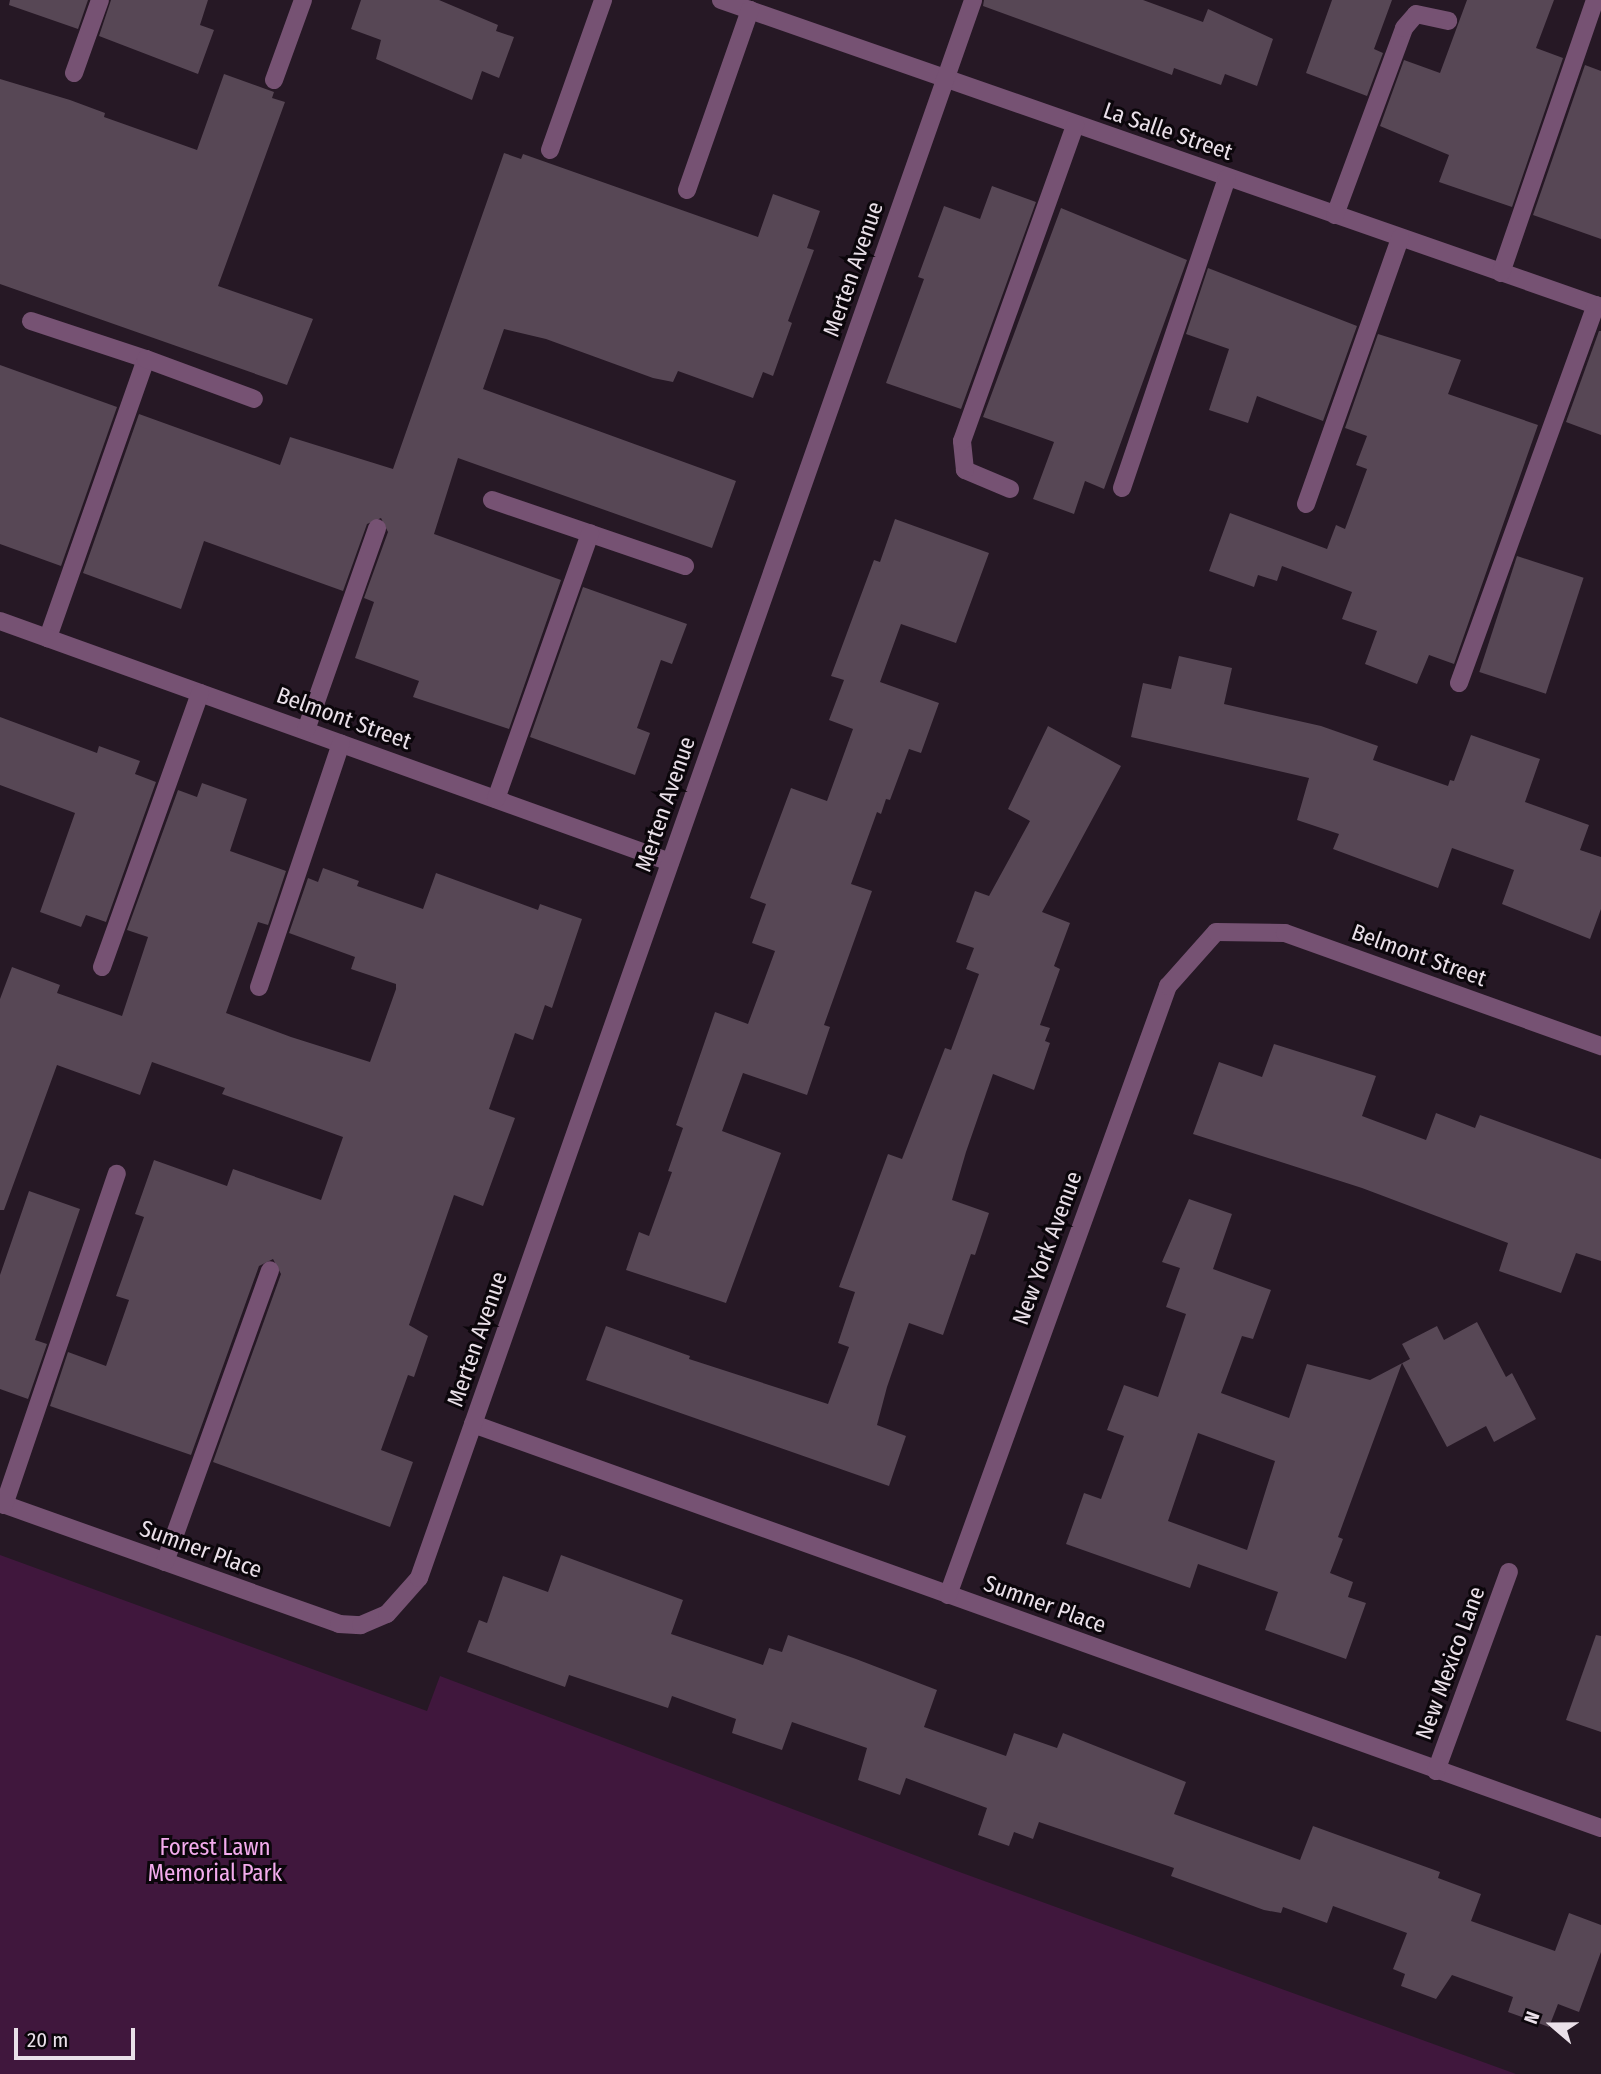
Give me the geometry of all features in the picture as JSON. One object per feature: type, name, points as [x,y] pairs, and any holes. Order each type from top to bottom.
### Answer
[{"type":"street","points":[[74,73],[100,0]]},
{"type":"street","points":[[274,80],[303,0]]},
{"type":"street","points":[[550,150],[603,0]]},
{"type":"street","name":"La Salle Street","points":[[721,0],[1599,306]]},
{"type":"street","name":"Merten Avenue","points":[[387,1614],[419,1578],[973,0]]},
{"type":"street","points":[[1501,273],[1595,0]]},
{"type":"street","points":[[687,190],[750,10]]},
{"type":"street","points":[[1335,215],[1404,28],[1416,14],[1448,21]]},
{"type":"street","points":[[1010,489],[965,470],[962,441],[1075,125]]},
{"type":"street","points":[[1122,488],[1227,178]]},
{"type":"street","points":[[1306,504],[1400,238]]},
{"type":"street","points":[[1459,683],[1599,306]]},
{"type":"street","points":[[31,321],[254,399]]},
{"type":"street","points":[[48,638],[146,359]]},
{"type":"street","points":[[492,500],[685,566]]},
{"type":"street","points":[[306,730],[377,528]]},
{"type":"street","points":[[496,799],[590,533]]},
{"type":"street","name":"Belmont Street","points":[[0,621],[670,862]]},
{"type":"street","points":[[102,967],[200,693]]},
{"type":"street","points":[[259,987],[341,744]]},
{"type":"street","name":"Belmont Street","points":[[1216,932],[1285,933],[1601,1046]]},
{"type":"street","name":"New York Avenue","points":[[948,1595],[1168,986],[1216,932]]},
{"type":"street","points":[[2,1504],[117,1174]]},
{"type":"street","points":[[165,1562],[270,1270]]},
{"type":"street","name":"Sumner Place","points":[[473,1423],[1436,1771],[1601,1828]]},
{"type":"street","name":"Sumner Place","points":[[2,1504],[339,1625],[360,1625],[387,1614]]},
{"type":"street","name":"New Mexico Lane","points":[[1436,1771],[1509,1572]]},
{"type":"green space","name":"Forest Lawn Memorial Park","points":[[0,1555],[427,1711],[440,1676],[954,1870],[1516,2074],[0,2074]]},
{"type":"building","points":[[10,0],[88,0],[78,29],[9,5]]},
{"type":"building","points":[[111,0],[208,0],[200,25],[214,30],[198,74],[99,36]]},
{"type":"building","points":[[361,0],[439,0],[498,25],[496,31],[514,37],[499,78],[482,71],[472,100],[376,59],[381,40],[351,29]]},
{"type":"building","points":[[984,0],[1143,0],[1203,22],[1208,9],[1273,39],[1257,86],[1225,74],[1221,85],[1174,68],[1172,75],[983,6]]},
{"type":"building","points":[[1332,0],[1392,0],[1374,49],[1383,53],[1367,96],[1306,73]]},
{"type":"building","points":[[1467,0],[1554,0],[1536,48],[1563,58],[1512,207],[1439,182],[1449,155],[1380,126],[1404,60],[1440,73]]},
{"type":"building","points":[[1585,65],[1601,71],[1601,239],[1533,215]]},
{"type":"building","points":[[224,74],[274,92],[272,98],[285,102],[218,286],[313,319],[287,385],[0,284],[0,79],[70,100],[105,113],[104,117],[197,150]]},
{"type":"building","points":[[504,153],[521,159],[523,154],[758,237],[773,194],[820,211],[807,248],[814,250],[788,321],[792,323],[773,376],[763,372],[753,398],[678,371],[673,382],[653,378],[546,339],[504,329],[483,389],[736,481],[712,548],[458,458],[434,534],[561,580],[509,729],[413,697],[419,681],[355,658],[374,602],[364,598],[388,532],[381,518],[367,524],[343,591],[204,541],[181,609],[83,573],[139,414],[280,465],[290,437],[393,469]]},
{"type":"building","points":[[992,186],[1036,202],[961,409],[886,383],[924,279],[918,277],[944,206],[980,219]]},
{"type":"building","points":[[1061,208],[1187,260],[1104,489],[1085,481],[1074,514],[1033,499],[1054,442],[983,417]]},
{"type":"building","points":[[1208,268],[1357,326],[1323,421],[1257,396],[1248,423],[1209,410],[1229,349],[1186,334]]},
{"type":"building","points":[[1601,331],[1601,435],[1566,422]]},
{"type":"building","points":[[1378,334],[1461,360],[1448,394],[1538,425],[1454,664],[1429,655],[1417,684],[1365,664],[1377,631],[1342,619],[1352,592],[1282,566],[1277,581],[1258,575],[1254,587],[1209,571],[1230,513],[1327,549],[1336,525],[1345,529],[1367,469],[1356,465],[1367,436],[1345,428]]},
{"type":"building","points":[[0,365],[117,407],[61,566],[0,544]]},
{"type":"building","points":[[895,519],[989,553],[956,643],[901,624],[880,682],[939,703],[921,753],[909,749],[890,800],[886,799],[881,814],[877,812],[851,884],[872,891],[824,1025],[830,1027],[807,1095],[743,1073],[722,1131],[781,1153],[726,1303],[626,1270],[639,1232],[649,1236],[672,1172],[668,1171],[683,1128],[676,1125],[715,1012],[748,1024],[775,951],[752,943],[766,904],[750,898],[791,788],[827,801],[853,729],[829,720],[844,680],[831,676],[874,560],[880,562]]},
{"type":"building","points":[[1517,556],[1584,578],[1546,694],[1479,672]]},
{"type":"building","points":[[583,587],[687,624],[672,664],[661,660],[637,728],[650,733],[635,775],[530,737]]},
{"type":"building","points":[[1179,656],[1232,668],[1224,704],[1321,726],[1378,746],[1373,760],[1448,786],[1450,780],[1454,781],[1471,735],[1540,759],[1525,802],[1589,825],[1580,850],[1601,857],[1601,909],[1590,939],[1502,904],[1514,870],[1452,848],[1438,888],[1333,849],[1339,834],[1297,820],[1309,778],[1131,737],[1143,683],[1171,689]]},
{"type":"building","points":[[0,717],[97,753],[99,746],[140,761],[135,774],[156,782],[106,922],[86,915],[81,927],[40,912],[75,813],[0,785]]},
{"type":"building","points":[[1048,726],[1121,766],[1042,912],[1070,923],[1054,966],[1060,969],[1040,1025],[1050,1028],[1045,1041],[1050,1043],[1034,1090],[993,1074],[966,1152],[952,1200],[989,1213],[975,1255],[971,1254],[943,1335],[909,1323],[887,1387],[877,1425],[906,1436],[889,1486],[586,1380],[606,1326],[690,1356],[689,1359],[828,1404],[849,1347],[838,1343],[855,1292],[839,1287],[888,1154],[902,1159],[945,1048],[951,1050],[979,974],[966,969],[974,948],[956,942],[975,891],[989,896],[1030,821],[1008,809]]},
{"type":"building","points":[[202,783],[247,799],[230,851],[286,871],[268,925],[258,922],[226,1013],[291,1037],[370,1062],[396,989],[396,984],[351,969],[355,957],[289,933],[308,878],[318,882],[323,868],[359,881],[357,886],[423,909],[436,873],[538,910],[540,904],[582,919],[552,1008],[545,1005],[533,1040],[515,1033],[489,1109],[515,1118],[483,1206],[454,1195],[409,1325],[428,1336],[414,1377],[408,1375],[381,1450],[413,1462],[390,1527],[213,1462],[281,1274],[273,1259],[259,1266],[191,1455],[50,1406],[68,1352],[106,1366],[129,1300],[116,1296],[144,1217],[135,1214],[154,1160],[227,1186],[233,1169],[321,1200],[343,1137],[222,1094],[225,1088],[152,1062],[140,1095],[57,1065],[4,1210],[0,1210],[0,999],[12,967],[60,985],[57,993],[122,1016],[148,937],[127,930],[178,790],[197,797]]},
{"type":"building","points":[[1274,1044],[1376,1076],[1362,1116],[1426,1140],[1436,1113],[1475,1128],[1480,1115],[1601,1159],[1601,1261],[1576,1253],[1561,1293],[1499,1271],[1508,1243],[1362,1188],[1193,1134],[1219,1062],[1262,1077]]},
{"type":"building","points":[[29,1191],[80,1209],[35,1340],[47,1344],[28,1399],[0,1389],[0,1275]]},
{"type":"building","points":[[1189,1199],[1232,1214],[1213,1269],[1271,1290],[1253,1339],[1242,1336],[1221,1393],[1289,1418],[1307,1364],[1370,1380],[1402,1363],[1338,1537],[1343,1539],[1330,1573],[1353,1582],[1348,1597],[1366,1603],[1346,1659],[1265,1630],[1278,1592],[1198,1564],[1190,1588],[1066,1544],[1084,1493],[1101,1499],[1124,1436],[1107,1430],[1124,1385],[1158,1397],[1186,1314],[1166,1307],[1180,1268],[1162,1262]],"holes":[[[1198,1433],[1275,1461],[1247,1550],[1168,1521]]]},
{"type":"building","points":[[1477,1322],[1506,1377],[1512,1373],[1536,1419],[1494,1442],[1486,1426],[1447,1447],[1402,1363],[1410,1359],[1402,1344],[1437,1326],[1444,1340]]},
{"type":"building","points":[[561,1555],[683,1600],[671,1634],[763,1665],[769,1648],[782,1652],[788,1635],[937,1690],[924,1727],[1006,1756],[1014,1733],[1057,1748],[1063,1733],[1186,1782],[1174,1814],[1300,1860],[1313,1826],[1440,1872],[1438,1878],[1481,1894],[1471,1921],[1555,1951],[1569,1913],[1601,1925],[1601,1952],[1579,2012],[1558,2004],[1549,2027],[1508,2012],[1513,1997],[1452,1975],[1436,1999],[1401,1986],[1405,1974],[1393,1969],[1407,1933],[1333,1906],[1327,1923],[1283,1907],[1281,1913],[1264,1910],[1171,1876],[1174,1868],[1039,1822],[1033,1839],[1014,1832],[1009,1846],[978,1835],[987,1808],[906,1778],[900,1795],[858,1780],[867,1748],[792,1722],[782,1750],[732,1733],[736,1719],[672,1696],[668,1708],[569,1675],[565,1687],[467,1652],[479,1620],[487,1623],[503,1576],[548,1592]]},
{"type":"building","points":[[1596,1635],[1601,1636],[1601,1732],[1566,1720]]}]
